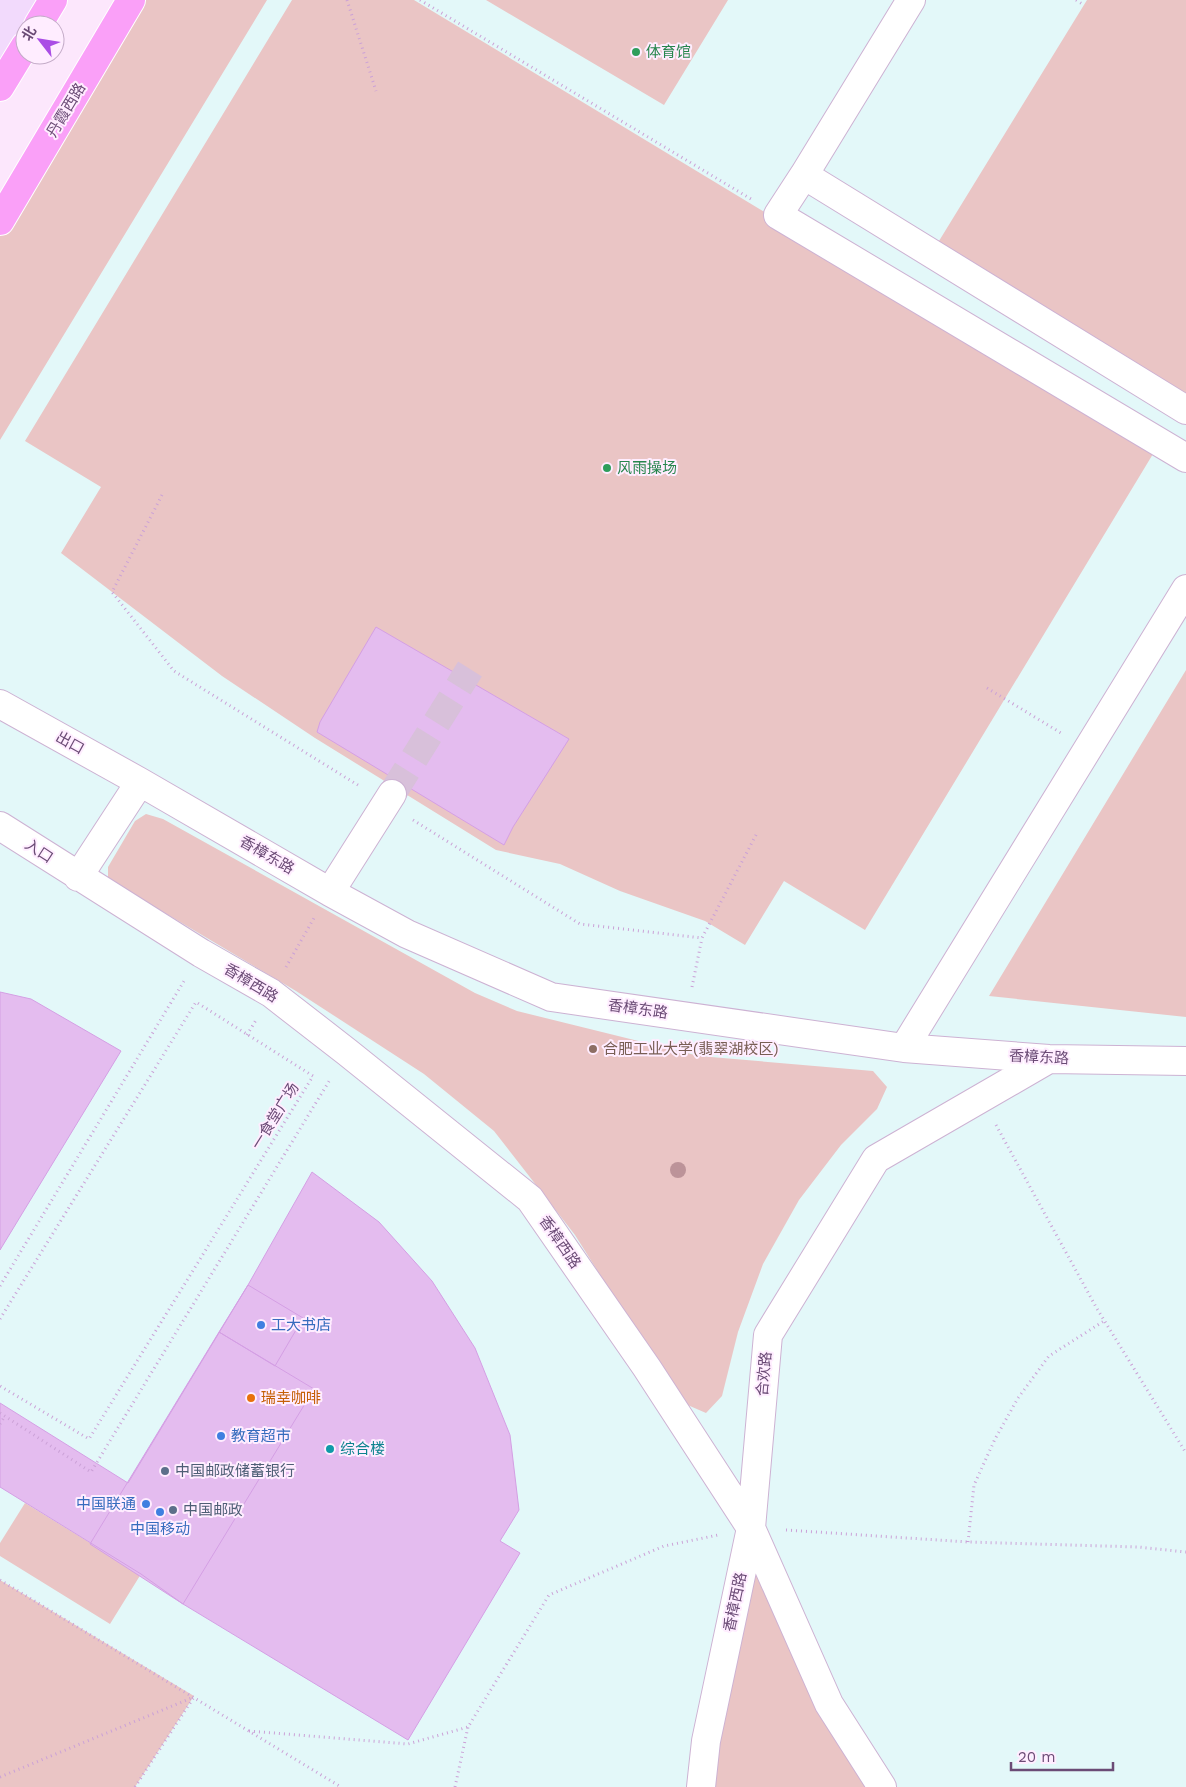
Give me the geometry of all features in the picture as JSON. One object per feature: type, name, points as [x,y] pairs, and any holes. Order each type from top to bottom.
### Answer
[{"type":"main road","points":[[44,15],[53,0]]},
{"type":"main road","name":"丹霞西路","points":[[0,221],[131,0]]},
{"type":"main road","points":[[0,87],[15,62]]},
{"type":"street","points":[[910,0],[804,175],[778,214],[1186,458]]},
{"type":"street","points":[[804,175],[1186,410]]},
{"type":"street","points":[[904,1048],[1186,589]]},
{"type":"street","name":"出口","points":[[0,704],[140,782]]},
{"type":"street","points":[[78,877],[140,782]]},
{"type":"street","name":"香樟东路","points":[[140,782],[330,892],[407,934],[551,997],[904,1048],[1049,1059],[1186,1061]]},
{"type":"street","points":[[330,892],[392,794]]},
{"type":"street","name":"入口","points":[[0,826],[78,877]]},
{"type":"street","name":"香樟西路","points":[[78,877],[201,953],[271,993],[530,1199],[647,1368],[751,1528],[706,1741],[701,1787]]},
{"type":"street","name":"合欢路","points":[[882,1787],[829,1704],[751,1528],[768,1335],[876,1159],[1049,1059]]},
{"type":"path","points":[[347,0],[376,91]]},
{"type":"path","points":[[420,0],[778,214]]},
{"type":"path","points":[[1076,0],[1084,5]]},
{"type":"path","points":[[987,688],[1088,748]]},
{"type":"path","points":[[271,993],[330,892]]},
{"type":"path","points":[[685,1016],[702,938]]},
{"type":"path","points":[[0,1286],[201,953]]},
{"type":"path","name":"一食堂广场","points":[[0,1318],[196,1002],[313,1076],[89,1439],[0,1386]]},
{"type":"path","points":[[0,1413],[90,1472],[347,1052]]},
{"type":"path","points":[[982,1098],[1104,1321],[1186,1453]]},
{"type":"path","points":[[968,1542],[974,1485],[995,1439],[1018,1398],[1048,1356],[1104,1321]]},
{"type":"path","points":[[0,1424],[5,1416]]},
{"type":"path","points":[[455,1787],[468,1727],[549,1594],[664,1546],[751,1528],[968,1542],[1138,1547],[1186,1552]]},
{"type":"path","points":[[0,1580],[194,1696],[341,1787]]},
{"type":"path","points":[[0,1777],[194,1696]]},
{"type":"path","points":[[135,1787],[194,1696]]},
{"type":"path","points":[[249,1731],[408,1744],[468,1727]]},
{"type":"shaded area","points":[[0,0],[53,0],[36,15],[15,15],[15,62],[0,87]]},
{"type":"shaded area","points":[[131,0],[267,0],[0,440],[0,221]]},
{"type":"shaded area","name":"合肥工业大学(翡翠湖校区)","points":[[190,0],[1186,0],[1186,1787],[0,1787],[0,310]]},
{"type":"shaded area","name":"风雨操场","points":[[292,0],[414,0],[1156,449],[865,930],[784,881],[745,945],[705,921],[620,891],[560,864],[496,850],[315,738],[222,676],[61,553],[101,487],[25,441]]},
{"type":"shaded area","name":"体育馆","points":[[486,0],[728,0],[664,105]]},
{"type":"shaded area","points":[[1087,0],[1186,0],[1186,410],[931,254]]},
{"type":"shaded area","points":[[1186,670],[1186,1017],[989,996]]},
{"type":"shaded area","points":[[146,814],[163,819],[475,993],[517,1011],[699,1056],[873,1071],[887,1087],[877,1109],[841,1145],[799,1200],[763,1264],[738,1332],[722,1396],[706,1413],[683,1403],[658,1367],[575,1235],[494,1131],[424,1074],[296,991],[108,879],[108,867],[135,821]]},
{"type":"shaded area","points":[[25,1503],[141,1574],[110,1624],[0,1556],[0,1543]]},
{"type":"shaded area","points":[[751,1528],[882,1787],[701,1787]]},
{"type":"shaded area","points":[[0,1580],[194,1696],[135,1787],[0,1787]]},
{"type":"building","points":[[376,627],[569,739],[513,827],[504,845],[317,732],[320,722]]},
{"type":"building","points":[[0,992],[31,999],[121,1051],[0,1250]]},
{"type":"building","name":"综合楼","points":[[312,1172],[379,1222],[432,1281],[475,1348],[510,1435],[519,1510],[500,1541],[520,1553],[408,1740],[183,1604],[141,1574],[0,1487],[0,1403],[128,1483],[248,1285]]},
{"type":"building","name":"工大书店","points":[[248,1285],[303,1318],[275,1366],[219,1332]]},
{"type":"building","name":"教育超市","points":[[219,1332],[314,1389],[183,1604],[90,1544]]},
{"type":"tunnel","points":[[392,794],[470,669]]},
{"type":"place","name":"体育馆","points":[[636,52]]},
{"type":"place","name":"风雨操场","points":[[607,468]]},
{"type":"place","name":"合肥工业大学(翡翠湖校区)","points":[[593,1049]]},
{"type":"place","name":"工大书店","points":[[261,1325]]},
{"type":"place","name":"瑞幸咖啡","points":[[251,1398]]},
{"type":"place","name":"教育超市","points":[[221,1436]]},
{"type":"place","name":"综合楼","points":[[330,1449]]},
{"type":"place","name":"中国邮政储蓄银行","points":[[165,1471]]},
{"type":"place","name":"中国联通","points":[[146,1504]]},
{"type":"place","name":"中国邮政","points":[[173,1510]]},
{"type":"place","name":"中国移动","points":[[160,1512]]}]
